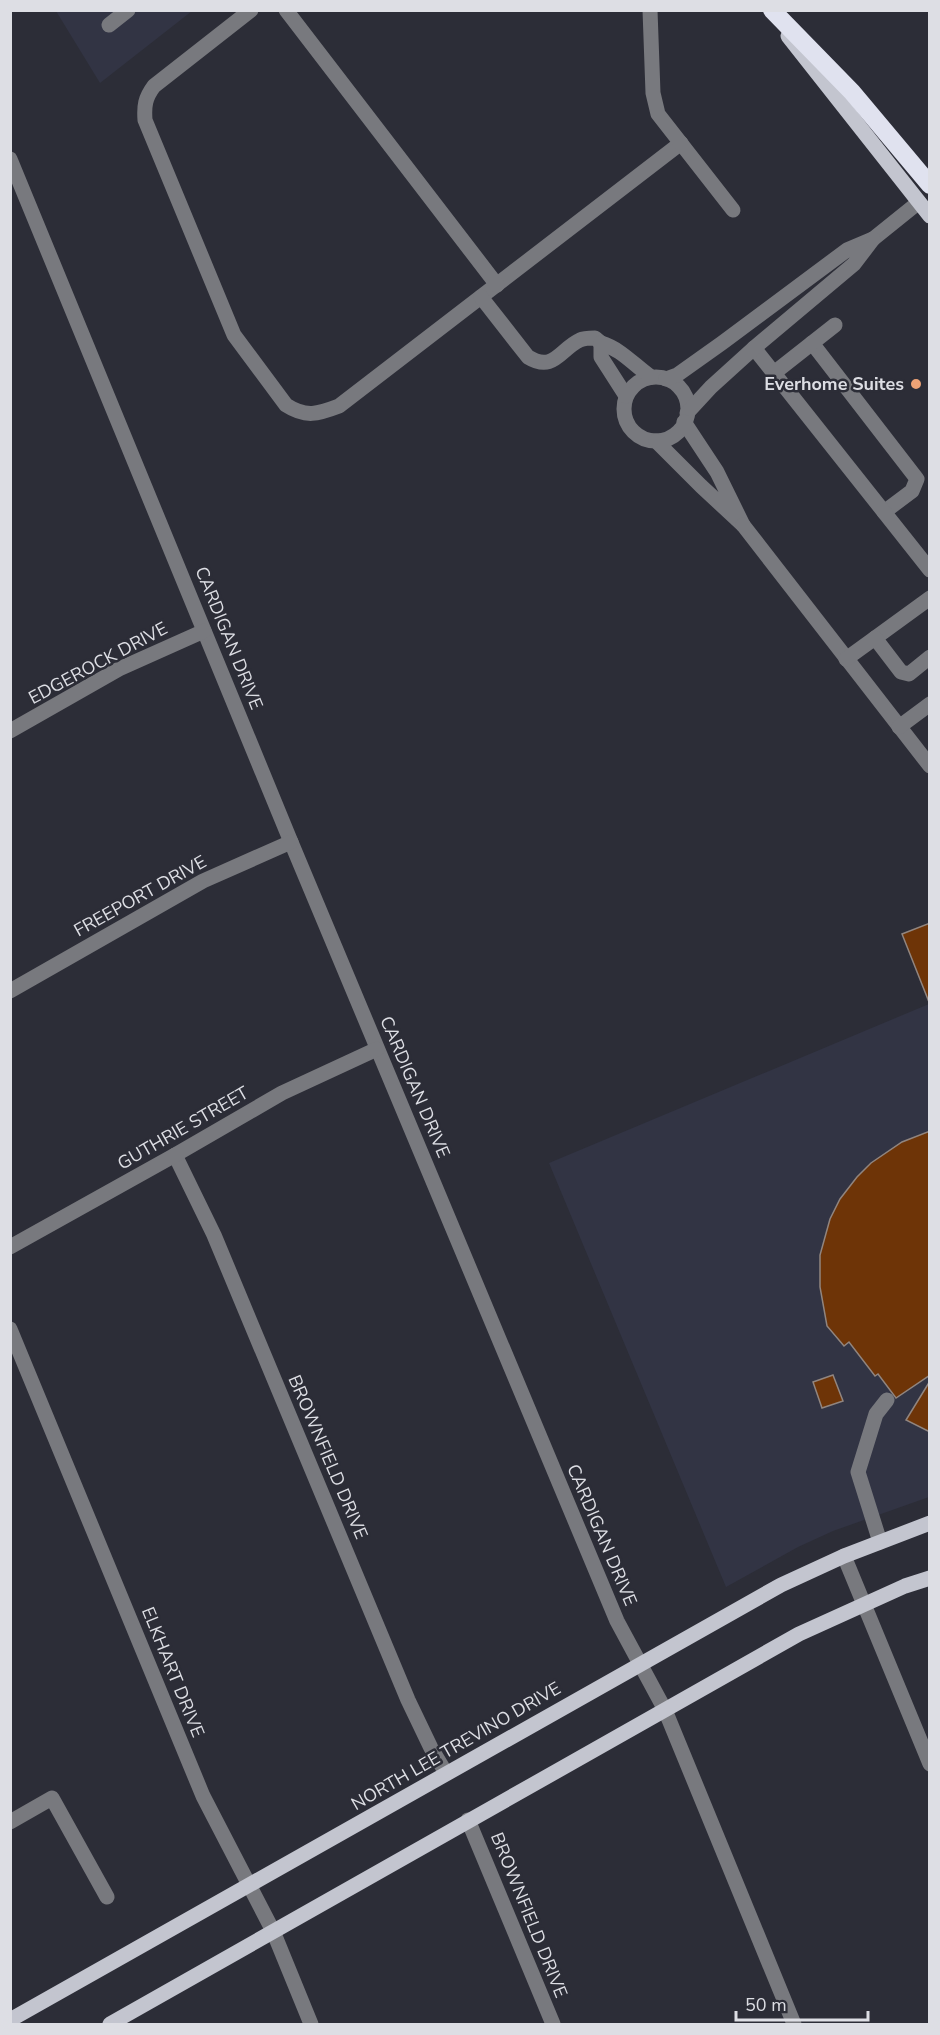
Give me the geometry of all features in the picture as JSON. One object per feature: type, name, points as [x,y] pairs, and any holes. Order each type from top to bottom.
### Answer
[{"type":"highway","points":[[772,10],[852,92],[930,185]]},
{"type":"main road","points":[[767,10],[930,216]]},
{"type":"main road","name":"NORTH LEE TREVINO DRIVE","points":[[11,2019],[781,1586],[844,1556],[930,1524]]},
{"type":"main road","points":[[110,2025],[798,1634],[864,1604],[930,1578]]},
{"type":"street","points":[[109,25],[128,10]]},
{"type":"street","points":[[251,10],[154,86],[146,96],[145,120],[234,335],[286,405],[298,413],[324,412],[339,406],[681,143]]},
{"type":"street","points":[[286,10],[497,285]]},
{"type":"street","points":[[650,10],[653,93],[658,114],[733,210]]},
{"type":"street","name":"CARDIGAN DRIVE","points":[[10,159],[291,842],[617,1621],[664,1710],[794,2025]]},
{"type":"street","points":[[656,441],[675,434],[711,387],[854,264],[873,239],[919,202]]},
{"type":"street","points":[[873,239],[846,250],[677,375],[641,380],[626,396],[625,418],[637,435],[656,441],[743,525],[930,766]]},
{"type":"street","points":[[481,297],[528,357],[534,360],[542,363],[549,362],[580,340],[595,338],[622,352],[633,364],[681,389],[686,398],[686,418],[717,472],[743,525]]},
{"type":"street","points":[[774,373],[835,325]]},
{"type":"street","points":[[601,343],[601,357],[626,396]]},
{"type":"street","points":[[812,343],[917,479],[912,491],[884,512]]},
{"type":"street","points":[[754,348],[930,570]]},
{"type":"street","points":[[846,659],[930,598]]},
{"type":"street","name":"EDGEROCK DRIVE","points":[[10,731],[119,669],[204,631]]},
{"type":"street","points":[[875,638],[901,672],[909,674],[930,657]]},
{"type":"street","points":[[899,727],[930,704]]},
{"type":"street","name":"FREEPORT DRIVE","points":[[10,991],[203,881],[291,842]]},
{"type":"street","name":"GUTHRIE STREET","points":[[10,1247],[282,1093],[377,1049]]},
{"type":"street","name":"BROWNFIELD DRIVE","points":[[175,1155],[214,1235],[408,1700],[446,1773]]},
{"type":"street","name":"ELKHART DRIVE","points":[[10,1329],[203,1796],[273,1931],[311,2025]]},
{"type":"street","points":[[880,1542],[858,1472],[876,1414],[887,1400]]},
{"type":"street","points":[[844,1556],[930,1764]]},
{"type":"street","points":[[10,1822],[52,1798],[107,1897]]},
{"type":"street","name":"BROWNFIELD DRIVE","points":[[468,1820],[553,2025]]},
{"type":"shaded area","points":[[56,11],[192,11],[100,83]]},
{"type":"shaded area","points":[[929,1004],[929,1497],[833,1531],[798,1547],[726,1587],[549,1163]]},
{"type":"building","points":[[930,923],[930,1002],[929,1002],[902,934]]},
{"type":"building","points":[[930,1131],[930,1375],[896,1398],[878,1374],[875,1376],[849,1342],[844,1346],[827,1326],[820,1287],[820,1255],[830,1219],[840,1199],[857,1177],[871,1163],[902,1142]]},
{"type":"building","points":[[833,1375],[843,1401],[822,1408],[813,1382]]},
{"type":"building","points":[[930,1381],[930,1432],[906,1420]]},
{"type":"place","name":"Everhome Suites","points":[[916,384]]}]
